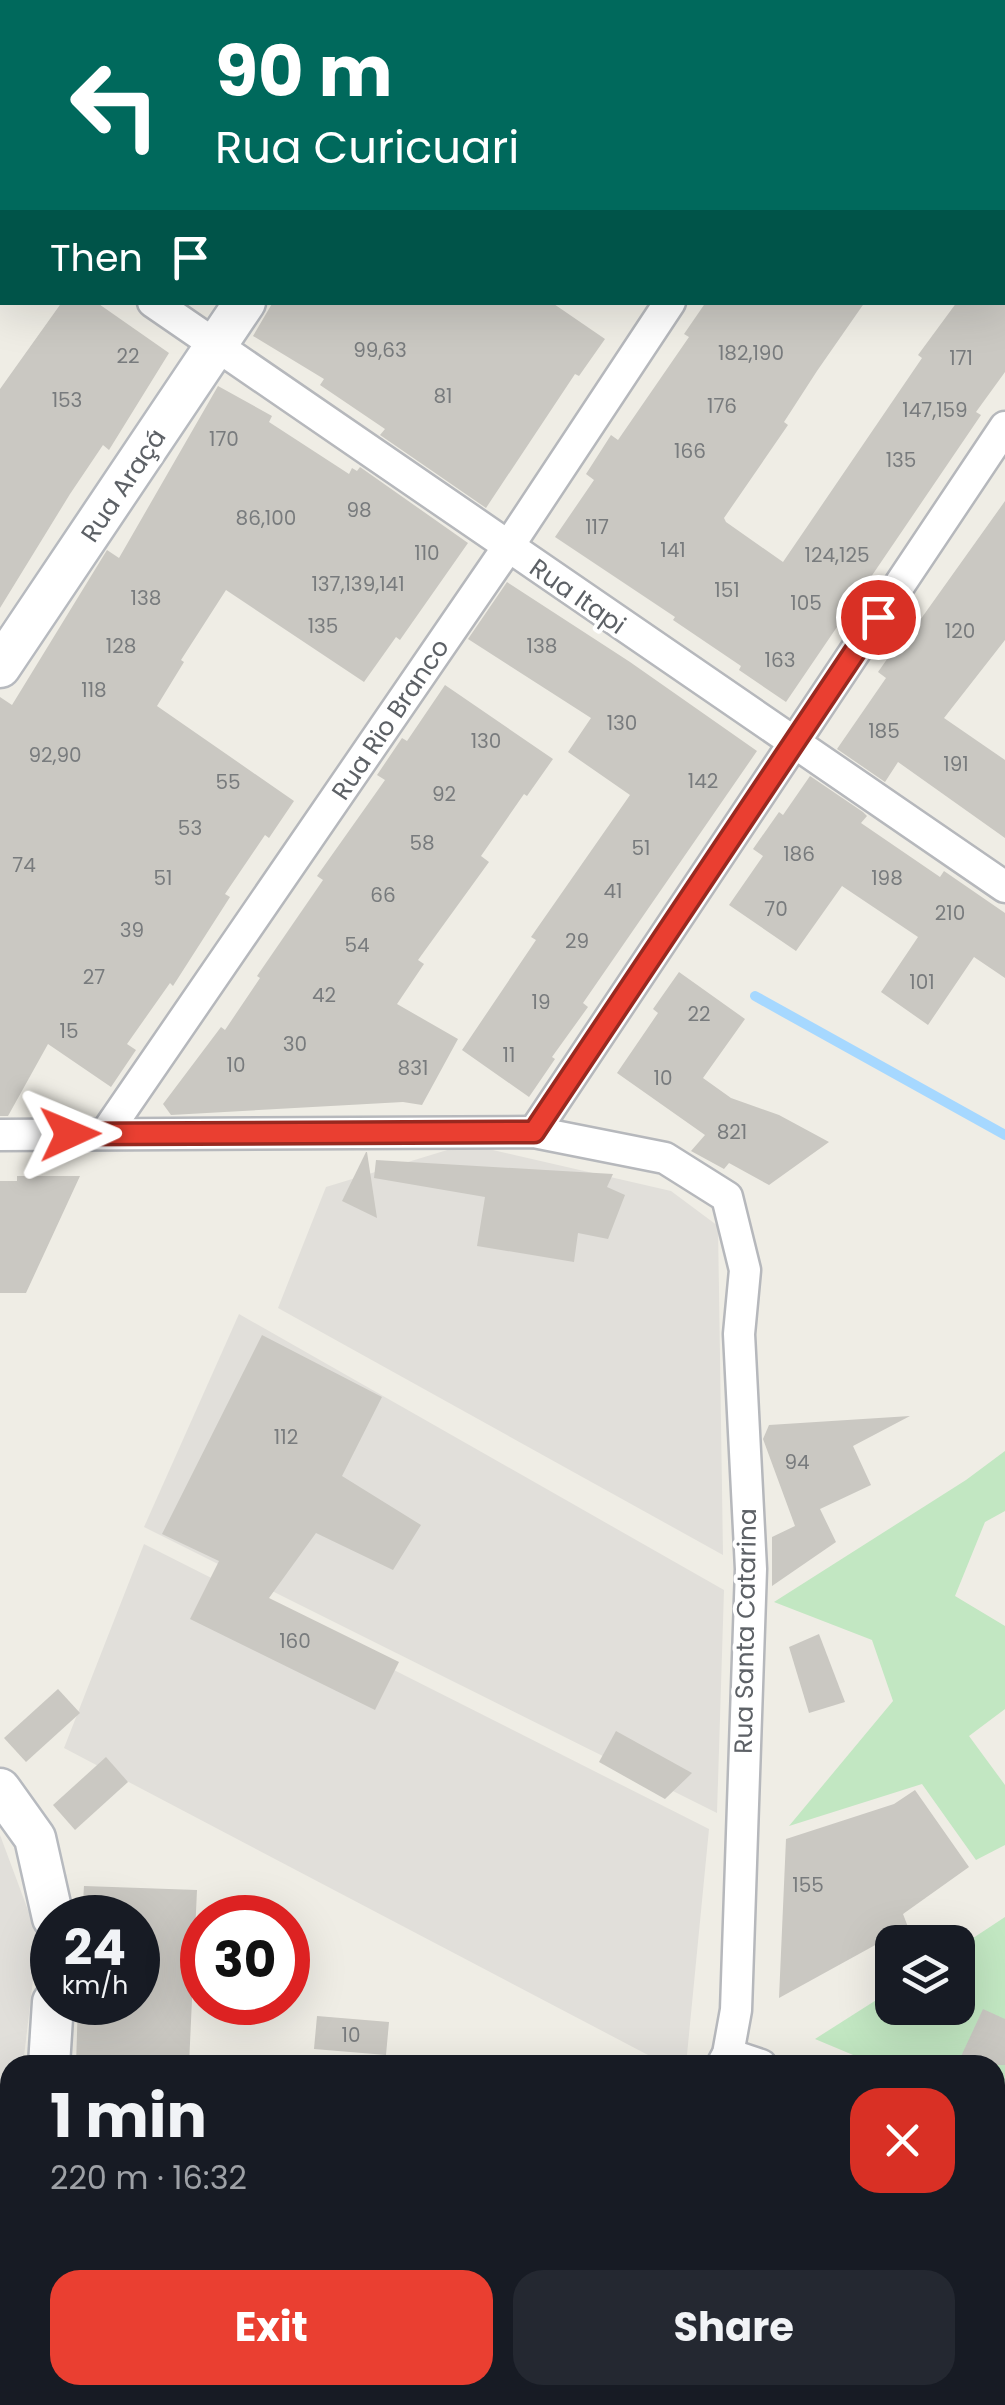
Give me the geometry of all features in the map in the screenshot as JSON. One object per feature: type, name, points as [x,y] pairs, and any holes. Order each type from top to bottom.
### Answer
[{"type":"street","name":"Rua Itapi","points":[[157,305],[1005,887]]},
{"type":"street","name":"Rua Araçá","points":[[0,666],[243,305]]},
{"type":"street","name":"Rua Rio Branco","points":[[106,1133],[508,547],[668,305]]},
{"type":"street","points":[[0,1135],[534,1132],[1005,426]]},
{"type":"street","name":"Rua Santa Catarina","points":[[534,1132],[665,1158],[727,1197],[746,1270],[739,1334],[750,1569],[736,2010],[726,2055]]},
{"type":"street","points":[[0,1789],[34,1838],[48,1895]]},
{"type":"street","points":[[49,2055],[52,2025]]},
{"type":"shaded area","points":[[467,1144],[671,1191],[718,1226],[723,1555],[278,1308],[326,1187]]},
{"type":"shaded area","points":[[239,1314],[724,1590],[717,1813],[144,1527]]},
{"type":"shaded area","points":[[144,1544],[709,1829],[687,2055],[648,2055],[64,1748]]},
{"type":"shaded area","points":[[0,1835],[30,1916],[30,2005],[24,2055],[0,2055]]},
{"type":"green space","points":[[1005,1451],[1005,1511],[985,1522],[955,1596],[1005,1626],[1005,1709],[969,1736],[1005,1785],[1005,1845],[976,1860],[922,1784],[789,1826],[893,1701],[872,1640],[774,1602]]},
{"type":"green space","points":[[1005,1917],[1005,2055],[853,2055],[815,2039],[875,2001],[875,2025],[975,2025],[975,1937]]},
{"type":"building","points":[[60,305],[100,305],[169,353],[109,450],[103,445],[70,494],[0,608],[0,389]]},
{"type":"building","points":[[271,305],[555,305],[605,339],[579,376],[575,374],[486,508],[380,435],[385,429],[320,385],[324,379],[253,336]]},
{"type":"building","points":[[704,305],[863,305],[724,518],[783,562],[955,305],[1005,305],[1005,372],[976,412],[981,415],[786,702],[673,620],[675,617],[555,537],[594,480],[586,474],[611,435],[618,440],[689,337],[684,334]]},
{"type":"building","points":[[218,386],[272,416],[269,422],[349,474],[352,468],[357,471],[360,467],[468,543],[400,640],[396,637],[364,682],[226,590],[157,706],[294,801],[269,838],[265,835],[225,894],[230,897],[173,986],[170,983],[127,1044],[136,1050],[111,1087],[48,1044],[8,1116],[0,1116],[0,697],[12,705],[107,550],[119,558]]},
{"type":"building","points":[[1005,501],[1005,640],[944,718],[1005,760],[1005,838],[898,762],[885,782],[837,749],[886,678],[878,672],[904,635],[908,637]]},
{"type":"building","points":[[507,582],[757,751],[583,1003],[588,1007],[529,1097],[462,1050],[536,940],[531,937],[630,795],[568,752],[591,718],[468,639]]},
{"type":"building","points":[[445,685],[553,759],[481,856],[489,862],[418,960],[424,964],[397,1004],[458,1039],[422,1105],[403,1102],[171,1115],[163,1104],[221,1027],[225,1030],[260,978],[257,976],[323,880],[317,876],[385,780],[377,775],[402,738],[407,741]]},
{"type":"building","points":[[810,776],[863,812],[867,816],[861,823],[940,877],[944,871],[1005,913],[1005,978],[974,957],[928,1025],[881,992],[918,937],[842,886],[796,951],[729,905],[763,856],[753,849]]},
{"type":"building","points":[[679,972],[745,1019],[703,1078],[731,1098],[779,1115],[829,1142],[769,1185],[729,1163],[724,1169],[691,1151],[705,1135],[617,1073],[658,1013],[653,1009]]},
{"type":"building","points":[[367,1152],[377,1218],[342,1201]]},
{"type":"building","points":[[376,1160],[613,1174],[607,1187],[625,1195],[608,1239],[578,1233],[574,1262],[477,1246],[485,1197],[374,1178]]},
{"type":"building","points":[[17,1176],[80,1176],[26,1293],[0,1293],[0,1181],[17,1181]]},
{"type":"building","points":[[262,1335],[382,1397],[342,1476],[421,1525],[393,1570],[316,1533],[269,1598],[399,1662],[375,1710],[190,1619],[219,1561],[162,1534]]},
{"type":"building","points":[[910,1416],[853,1446],[871,1485],[820,1509],[836,1542],[772,1586],[772,1537],[795,1526],[763,1439],[769,1425]]},
{"type":"building","points":[[819,1634],[845,1702],[809,1713],[789,1647]]},
{"type":"building","points":[[58,1689],[80,1713],[26,1762],[4,1738]]},
{"type":"building","points":[[616,1731],[692,1773],[665,1799],[599,1762]]},
{"type":"building","points":[[106,1757],[128,1782],[75,1830],[53,1805]]},
{"type":"building","points":[[915,1790],[969,1867],[903,1914],[907,1925],[875,1925],[875,1945],[779,1998],[786,1839],[894,1804]]},
{"type":"building","points":[[84,1886],[197,1890],[197,1895],[180,1895],[180,2025],[191,2025],[189,2055],[76,2055],[77,2025],[160,2025],[160,1895],[83,1895]]},
{"type":"building","points":[[983,2009],[1005,2019],[1005,2055],[962,2055]]},
{"type":"building","points":[[317,2016],[389,2022],[386,2055],[314,2049]]},
{"type":"waterway","points":[[755,996],[1005,1135]]},
{"type":"route","points":[[70,1134],[534,1132],[878,617]]}]
